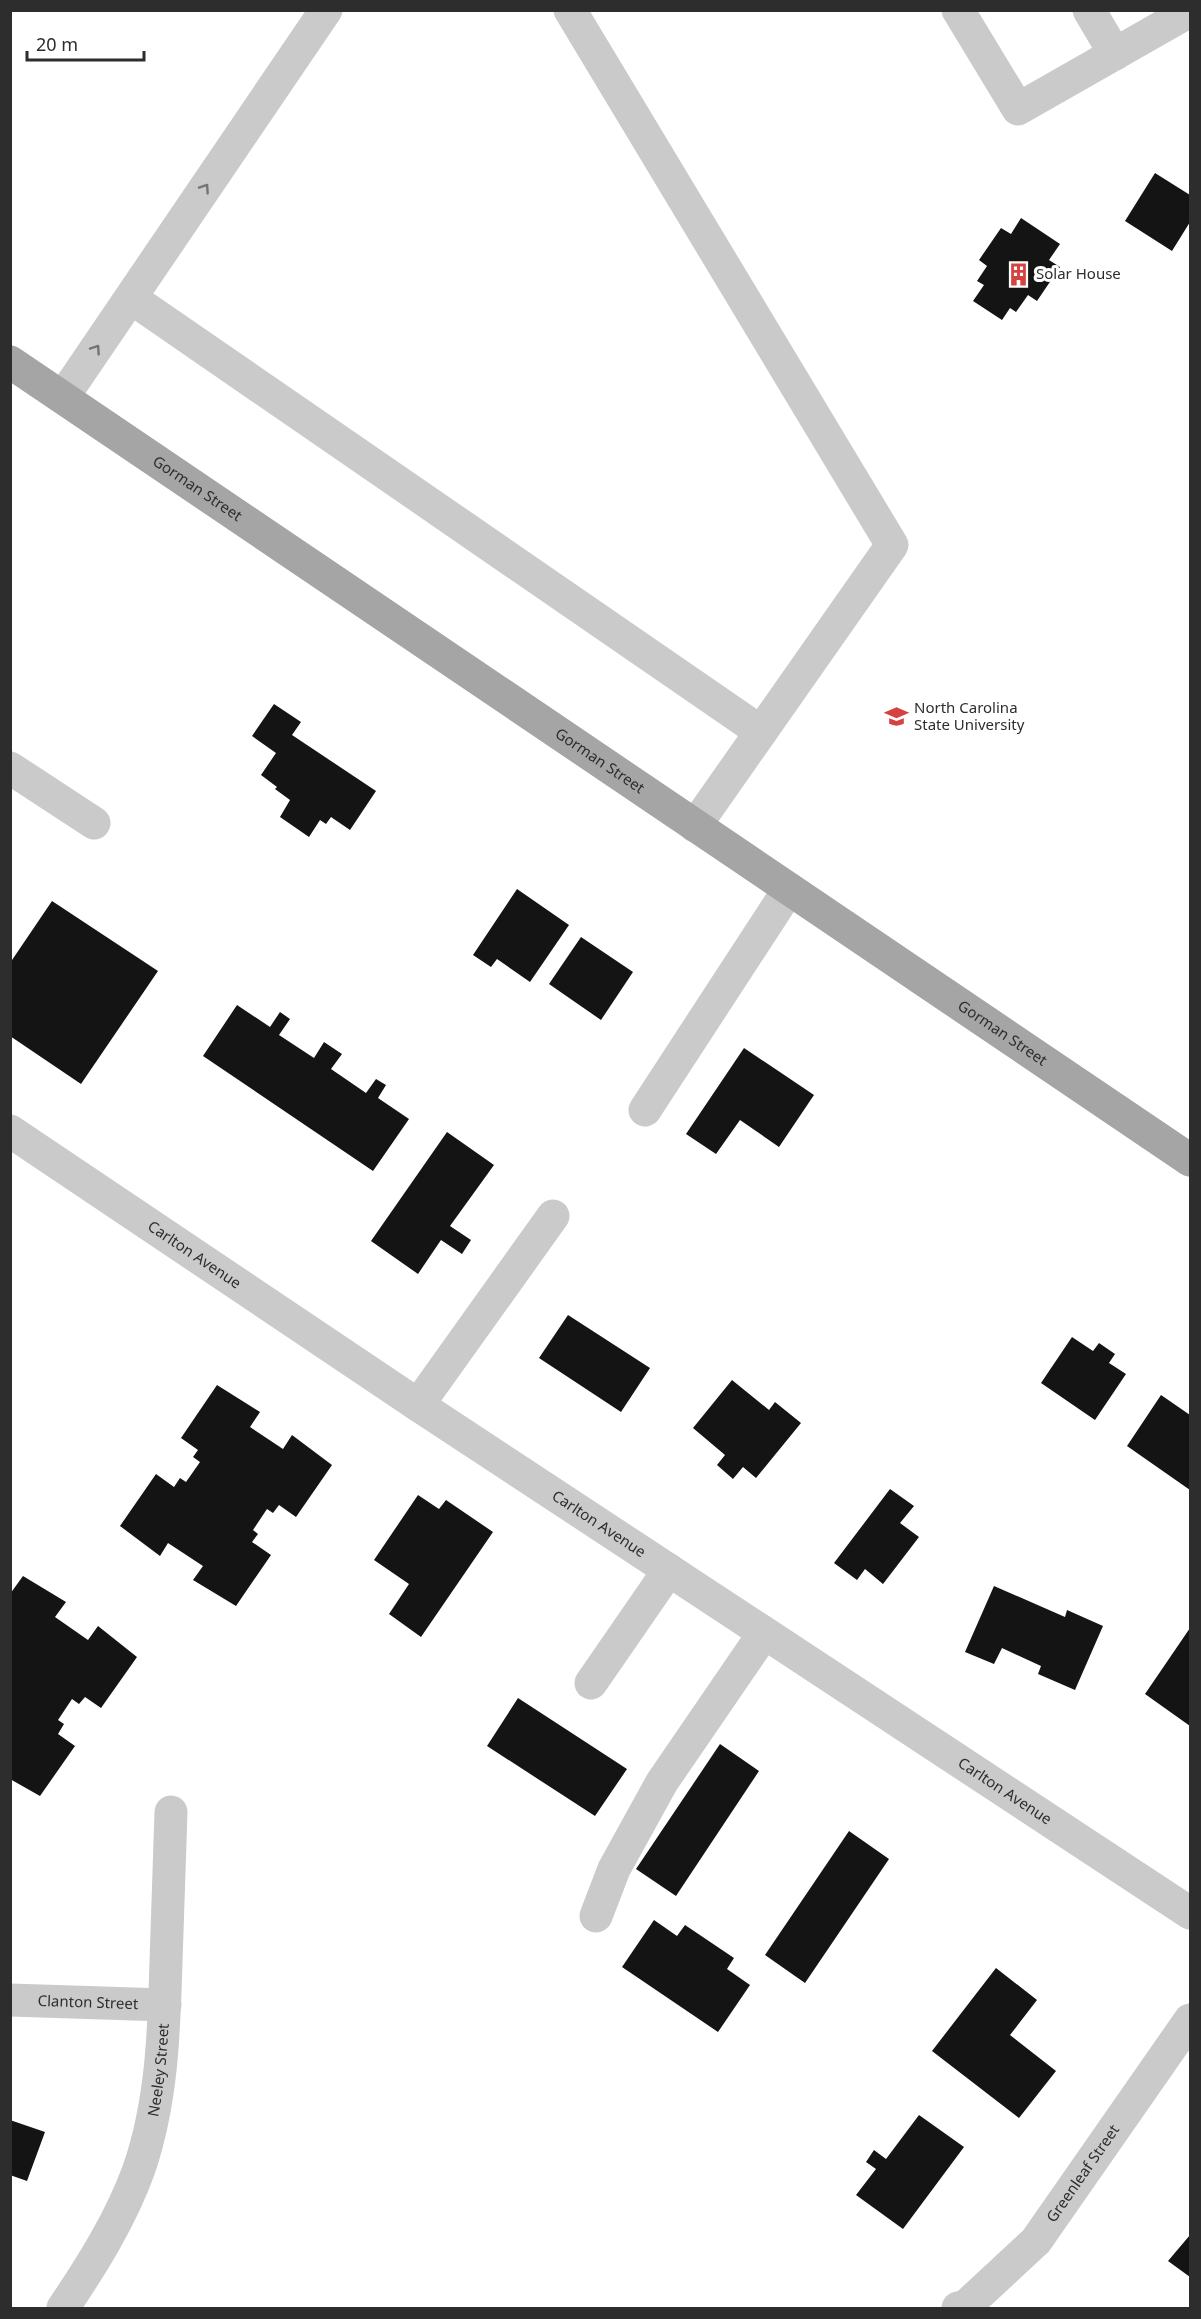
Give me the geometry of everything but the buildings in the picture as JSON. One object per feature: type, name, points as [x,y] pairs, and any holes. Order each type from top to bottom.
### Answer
[{"type":"main road","name":"Gorman Street","points":[[10,362],[1191,1160]]},
{"type":"street","points":[[63,397],[326,10]]},
{"type":"street","points":[[570,10],[892,545],[695,826]]},
{"type":"street","points":[[958,10],[1018,109],[1191,11]]},
{"type":"street","points":[[1089,10],[1115,54]]},
{"type":"street","points":[[130,298],[761,732]]},
{"type":"street","points":[[10,768],[94,824]]},
{"type":"street","points":[[645,1110],[789,889]]},
{"type":"street","name":"Carlton Avenue","points":[[10,1131],[418,1405],[1191,1913]]},
{"type":"street","points":[[418,1405],[553,1216]]},
{"type":"street","points":[[591,1683],[669,1570]]},
{"type":"street","points":[[596,1916],[614,1869],[662,1782],[764,1633]]},
{"type":"street","name":"Neeley Street","points":[[63,2308],[107,2238],[138,2170],[157,2100],[162,2064],[165,2005],[171,1812]]},
{"type":"street","name":"Clanton Street","points":[[10,2001],[165,2005]]},
{"type":"street","name":"Greenleaf Street","points":[[958,2308],[966,2306],[1036,2241],[1191,2020]]},
{"type":"place","name":"Solar House","points":[[1018,274]]},
{"type":"place","name":"North Carolina State University","points":[[896,717]]}]
